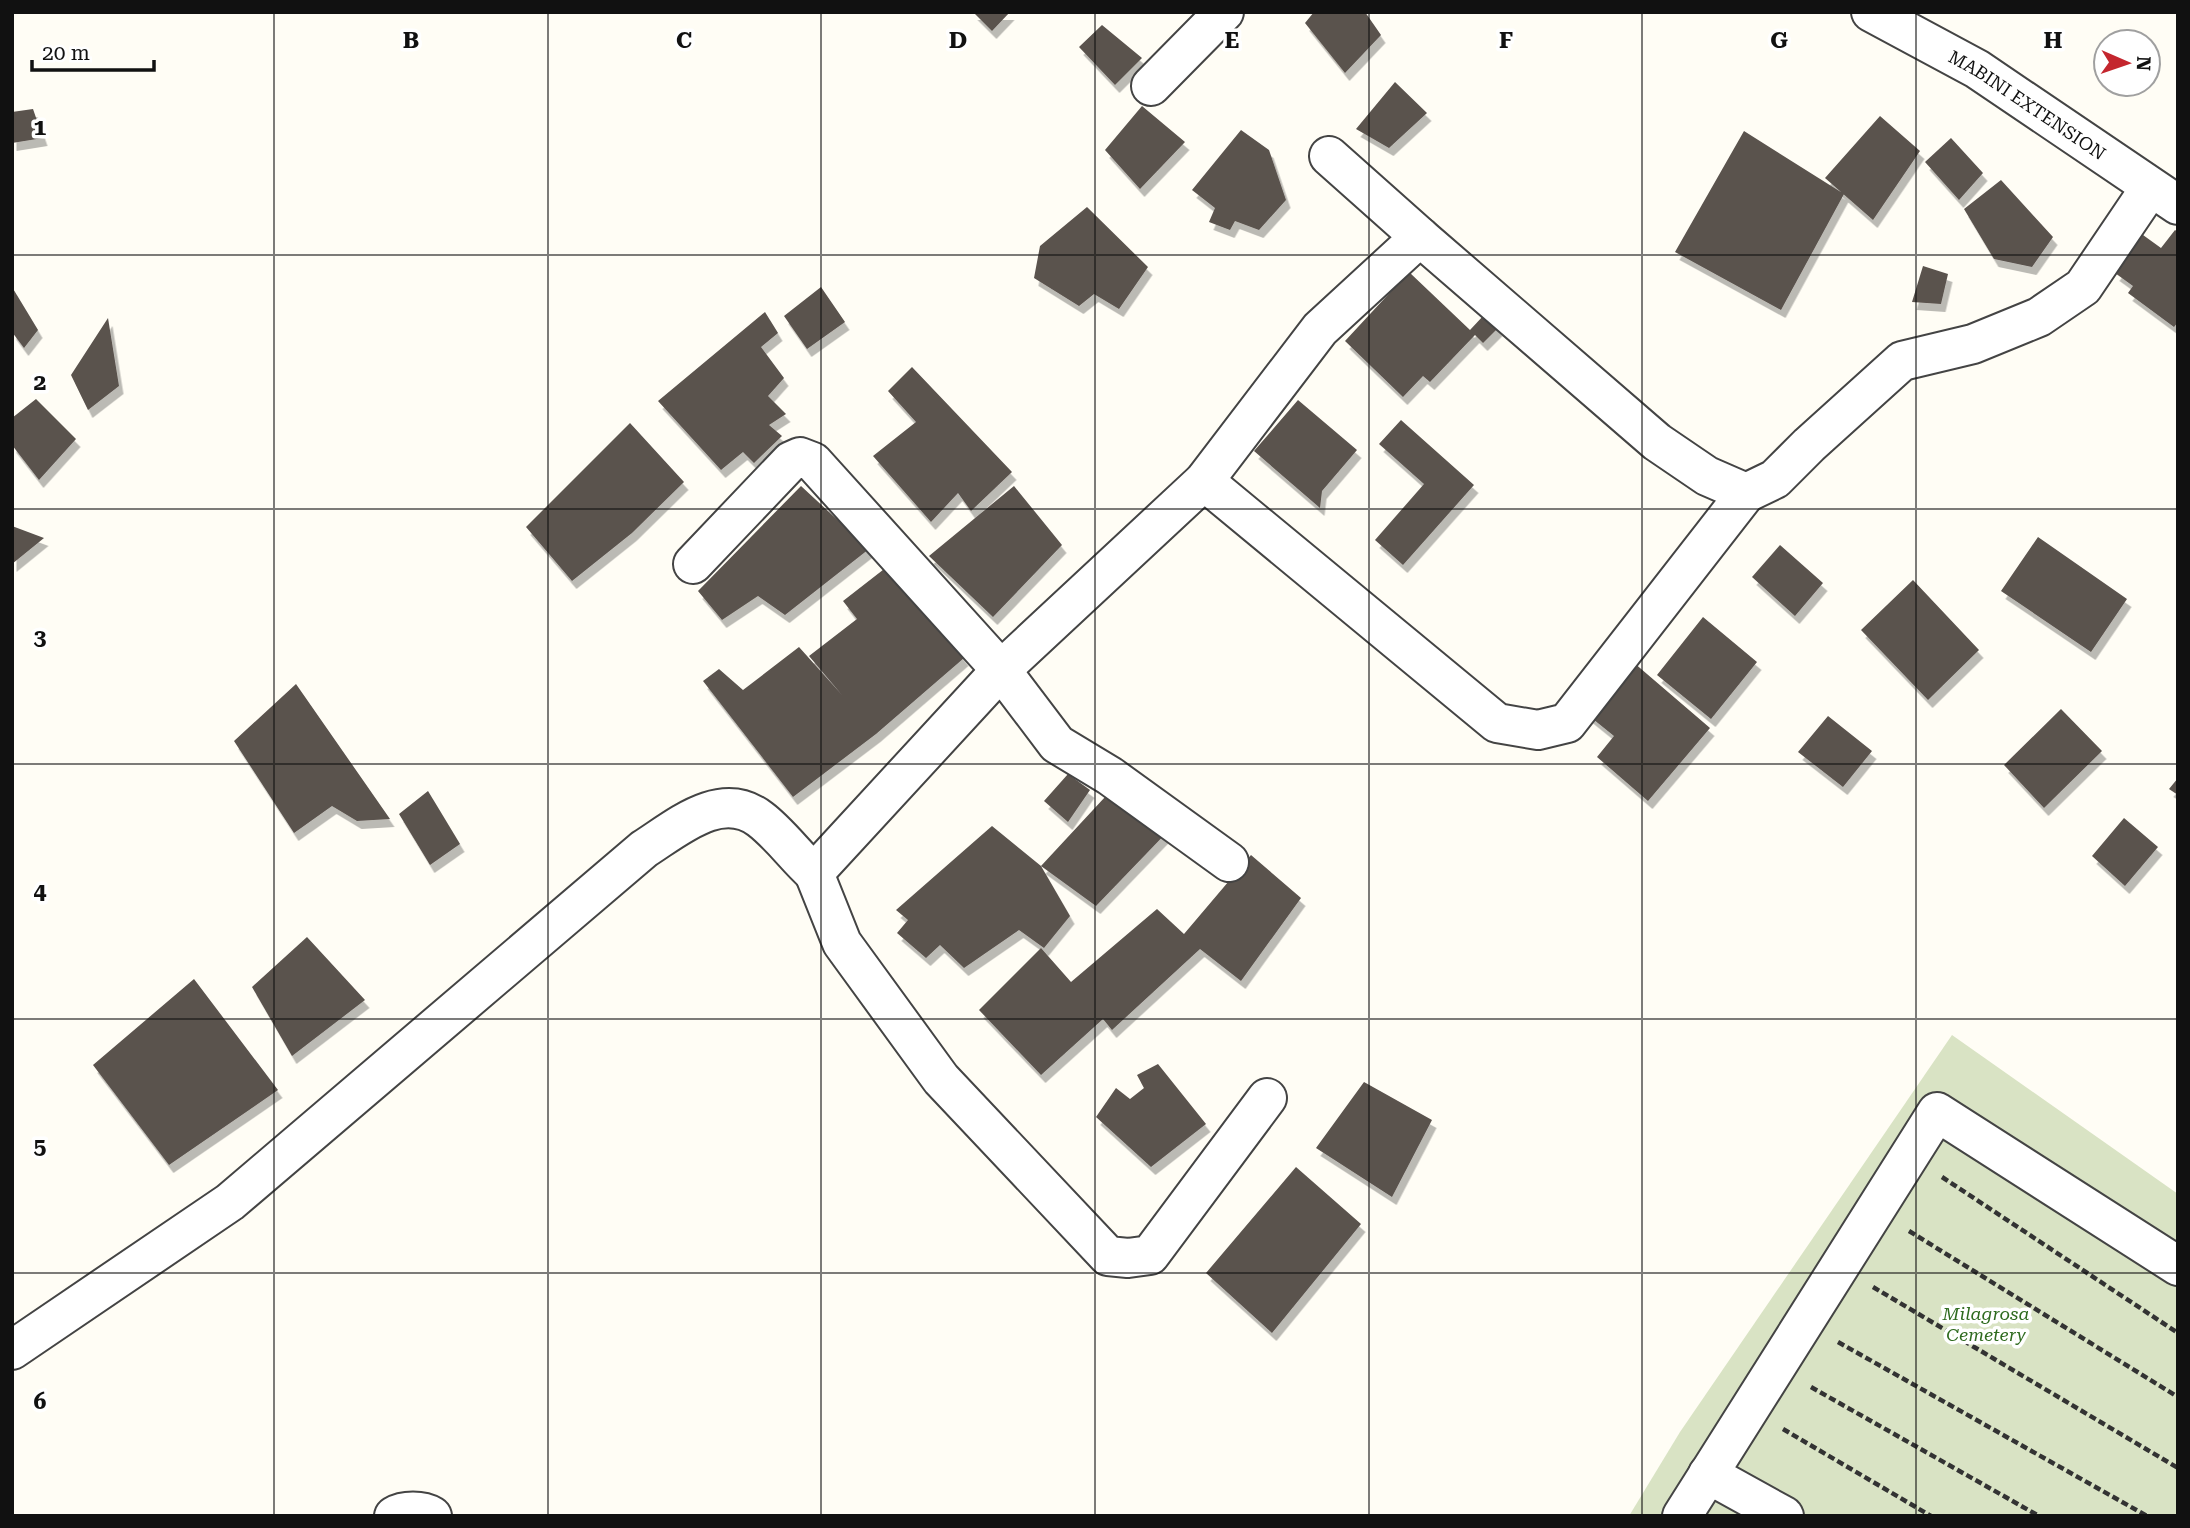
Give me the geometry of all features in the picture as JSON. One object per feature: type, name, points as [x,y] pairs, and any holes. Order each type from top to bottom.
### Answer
[{"type":"street","points":[[1151,86],[1224,12]]},
{"type":"street","name":"MABINI EXTENSION","points":[[1871,12],[1977,69],[2164,196]]},
{"type":"street","points":[[1329,156],[1657,442],[1707,476],[1746,493]]},
{"type":"street","points":[[1204,481],[1497,723],[1538,730],[1567,723],[1746,493],[1775,479],[1808,445],[1902,361],[1973,344],[2039,317],[2084,287],[2164,196]]},
{"type":"street","points":[[814,873],[1000,670],[1204,481],[1320,329],[1420,237]]},
{"type":"street","points":[[693,564],[791,461],[800,457],[813,461],[1000,670],[1057,744],[1110,776],[1229,862]]},
{"type":"street","points":[[12,1350],[230,1202],[644,849],[699,814],[732,807],[759,818],[814,873],[842,943],[941,1079],[1108,1256],[1128,1258],[1150,1255],[1266,1098]]},
{"type":"street","points":[[1682,1516],[1937,1112],[2178,1266]]},
{"type":"street","points":[[1708,1474],[1784,1516]]},
{"type":"street","points":[[394,1516],[401,1512],[428,1513],[432,1516]]},
{"type":"path","points":[[1909,1156],[2178,1333]]},
{"type":"path","points":[[1875,1210],[2178,1396]]},
{"type":"path","points":[[1839,1267],[2178,1468]]},
{"type":"path","points":[[1804,1323],[2147,1516]]},
{"type":"path","points":[[1776,1367],[2039,1516]]},
{"type":"path","points":[[1749,1410],[1931,1516]]},
{"type":"green space","name":"Milagrosa Cemetery","points":[[1952,1035],[2178,1194],[2178,1516],[1629,1516],[1680,1432]]},
{"type":"building","points":[[973,12],[1010,12],[992,31]]},
{"type":"building","points":[[1314,12],[1365,12],[1381,35],[1345,73],[1305,23]]},
{"type":"building","points":[[1102,25],[1142,58],[1115,85],[1079,47]]},
{"type":"building","points":[[1395,82],[1427,113],[1389,148],[1356,129]]},
{"type":"building","points":[[1142,106],[1185,142],[1140,189],[1105,150]]},
{"type":"building","points":[[33,109],[43,138],[12,143],[12,112]]},
{"type":"building","points":[[1880,116],[1920,151],[1873,220],[1825,178]]},
{"type":"building","points":[[1241,130],[1269,150],[1286,200],[1259,230],[1235,221],[1230,230],[1209,222],[1215,208],[1192,190]]},
{"type":"building","points":[[1744,131],[1844,194],[1781,310],[1675,252]]},
{"type":"building","points":[[1951,138],[1983,173],[1959,200],[1925,162]]},
{"type":"building","points":[[2001,180],[2053,237],[2032,267],[1994,259],[1964,209]]},
{"type":"building","points":[[1087,207],[1148,267],[1119,309],[1094,294],[1079,306],[1034,278],[1040,246]]},
{"type":"building","points":[[2175,230],[2178,232],[2178,322],[2174,327],[2128,293],[2133,286],[2115,273],[2143,235],[2161,248]]},
{"type":"building","points":[[1923,266],[1948,274],[1941,304],[1912,302]]},
{"type":"building","points":[[1409,272],[1470,330],[1484,315],[1498,328],[1483,343],[1475,335],[1430,382],[1423,376],[1403,397],[1345,341]]},
{"type":"building","points":[[12,287],[38,330],[24,348],[12,332]]},
{"type":"building","points":[[821,287],[845,322],[807,349],[784,316]]},
{"type":"building","points":[[765,312],[778,333],[761,347],[784,378],[768,396],[786,414],[769,425],[782,436],[754,463],[743,452],[721,470],[658,401]]},
{"type":"building","points":[[108,318],[119,386],[88,410],[71,375]]},
{"type":"building","points":[[912,367],[1012,472],[971,511],[958,493],[931,522],[873,456],[916,422],[888,391]]},
{"type":"building","points":[[36,399],[76,439],[39,480],[12,445],[12,418]]},
{"type":"building","points":[[1298,400],[1357,450],[1322,491],[1320,508],[1254,451]]},
{"type":"building","points":[[1401,420],[1474,485],[1403,565],[1375,540],[1424,484],[1379,444]]},
{"type":"building","points":[[630,423],[684,482],[632,533],[572,581],[526,527]]},
{"type":"building","points":[[801,486],[869,549],[785,615],[758,596],[722,620],[698,591]]},
{"type":"building","points":[[1014,486],[1062,545],[993,617],[929,556]]},
{"type":"building","points":[[12,526],[44,538],[12,564]]},
{"type":"building","points":[[2038,537],[2127,599],[2091,652],[2001,591]]},
{"type":"building","points":[[1780,545],[1823,583],[1795,616],[1752,577]]},
{"type":"building","points":[[888,566],[964,658],[876,734],[793,797],[703,681],[719,669],[743,690],[799,647],[842,695],[809,656],[857,619],[843,601]]},
{"type":"building","points":[[1913,580],[1979,650],[1928,700],[1861,630]]},
{"type":"building","points":[[1703,617],[1757,662],[1711,719],[1657,675]]},
{"type":"building","points":[[1633,662],[1710,728],[1648,801],[1597,757],[1614,736],[1588,715]]},
{"type":"building","points":[[296,684],[390,819],[357,821],[332,806],[294,833],[234,741]]},
{"type":"building","points":[[2061,709],[2102,751],[2044,808],[2004,765]]},
{"type":"building","points":[[1828,716],[1872,751],[1843,787],[1798,752]]},
{"type":"building","points":[[1068,774],[1090,790],[1068,822],[1044,801]]},
{"type":"building","points":[[2178,778],[2178,795],[2169,789]]},
{"type":"building","points":[[1118,783],[1172,827],[1096,906],[1041,866]]},
{"type":"building","points":[[428,791],[460,844],[430,865],[399,814]]},
{"type":"building","points":[[2124,818],[2158,847],[2125,886],[2092,856]]},
{"type":"building","points":[[992,826],[1041,866],[1070,916],[1044,948],[1019,930],[964,968],[940,945],[926,958],[897,933],[908,920],[896,910]]},
{"type":"building","points":[[1251,855],[1301,898],[1241,981],[1200,949],[1112,1030],[1103,1019],[1041,1075],[979,1010],[1041,948],[1071,982],[1157,909],[1184,934]]},
{"type":"building","points":[[307,937],[365,1000],[292,1056],[252,987]]},
{"type":"building","points":[[194,979],[278,1090],[169,1165],[93,1065]]},
{"type":"building","points":[[1158,1064],[1206,1124],[1151,1167],[1096,1117],[1116,1088],[1130,1099],[1144,1088],[1137,1075]]},
{"type":"building","points":[[1364,1082],[1432,1120],[1392,1197],[1316,1148]]},
{"type":"building","points":[[1296,1167],[1361,1224],[1272,1333],[1206,1273]]}]
